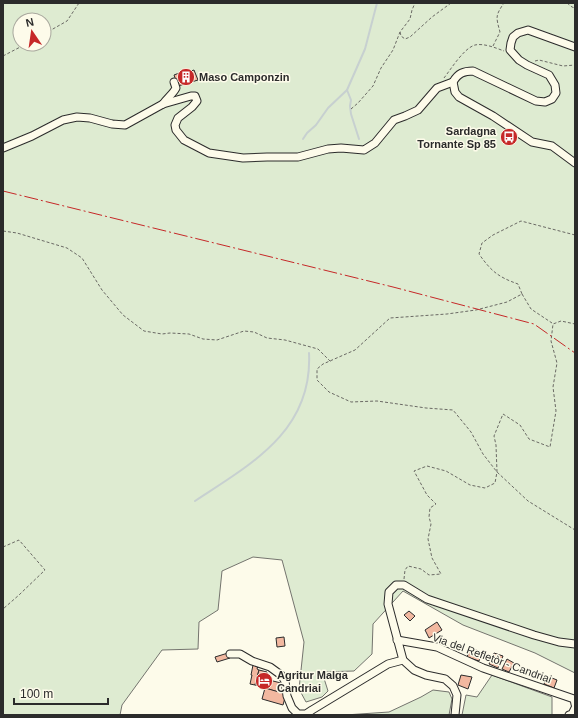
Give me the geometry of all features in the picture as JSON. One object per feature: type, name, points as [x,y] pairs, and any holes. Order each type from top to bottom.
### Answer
[{"type":"street","points":[[3,148],[32,136],[63,120],[77,116],[112,124],[125,125],[163,104],[195,96],[197,100],[192,107],[176,121],[176,130],[184,140],[209,153],[243,158],[298,157],[328,149],[341,148],[364,150],[375,143],[394,120],[418,110],[437,88],[453,82],[456,77],[464,71],[473,71],[536,101],[545,102],[552,99],[556,93],[555,85],[549,75],[519,60],[510,50],[510,43],[513,37],[518,33],[528,30],[575,47]]},
{"type":"street","points":[[163,104],[174,92],[176,88],[174,82]]},
{"type":"street","points":[[453,82],[455,92],[459,97],[493,116],[532,142],[552,146],[575,163]]},
{"type":"street","points":[[455,715],[457,695],[453,686],[445,679],[426,675],[414,670],[403,660],[388,604],[389,592],[396,585],[404,585],[427,599],[534,635],[559,642],[575,644]]},
{"type":"street","name":"Via del Refletòr - Candriai","points":[[397,640],[437,647],[483,668],[574,700],[575,704]]},
{"type":"street","points":[[230,654],[240,654],[252,661],[270,667],[280,675],[286,681],[287,696],[292,708],[298,714],[306,714],[388,664],[403,660]]},
{"type":"street","points":[[569,715],[572,714],[575,708]]},
{"type":"path","points":[[52,29],[67,21],[79,3]]},
{"type":"path","points":[[351,109],[373,86],[381,68],[394,50],[400,32],[410,19],[415,3]]},
{"type":"path","points":[[400,32],[401,36],[405,39],[410,37],[432,17],[451,3]]},
{"type":"path","points":[[437,88],[467,50],[476,45],[493,46],[497,42],[500,32],[497,21],[497,12],[504,3]]},
{"type":"path","points":[[567,3],[575,8]]},
{"type":"path","points":[[3,56],[12,51]]},
{"type":"path","points":[[527,65],[538,60],[563,66],[575,65]]},
{"type":"path","points":[[553,324],[532,309],[522,294],[518,284],[502,278],[487,265],[479,254],[482,243],[493,235],[521,221],[575,235]]},
{"type":"path","points":[[3,231],[17,233],[67,248],[82,258],[102,290],[123,315],[144,331],[162,334],[189,334],[203,339],[217,340],[244,332],[254,332],[267,338],[285,340],[318,349],[331,362]]},
{"type":"path","points":[[522,294],[507,302],[476,310],[447,314],[390,318],[355,350],[331,362],[323,364],[317,369],[317,380],[329,392],[351,402],[377,401],[453,410],[471,432],[483,454],[497,472],[528,501],[575,530]]},
{"type":"path","points":[[553,324],[561,321],[575,324]]},
{"type":"path","points":[[404,580],[405,570],[408,566],[422,569],[429,575],[441,574],[432,558],[428,539],[431,524],[429,517],[430,508],[436,504],[427,495],[414,471],[427,466],[446,471],[470,485],[485,488],[495,483],[497,472],[496,445],[494,436],[503,414],[520,425],[529,439],[550,447],[556,411],[553,387],[557,363],[551,341],[553,324]]},
{"type":"path","points":[[3,547],[18,540],[45,570],[3,609]]},
{"type":"green space","points":[[3,3],[575,3],[575,673],[535,653],[463,625],[403,591],[373,624],[372,654],[354,671],[322,672],[328,691],[322,697],[306,702],[299,689],[304,642],[282,560],[253,557],[222,571],[218,610],[199,622],[198,649],[162,650],[122,705],[120,715],[3,715]]},
{"type":"green space","points":[[492,675],[552,697],[552,715],[462,715],[466,695],[477,697]]},
{"type":"green space","points":[[433,690],[449,692],[452,699],[449,715],[345,715],[389,712]]},
{"type":"building","name":"Maso Camponzin","points":[[187,70],[188,72],[194,70],[198,80],[178,86],[174,75]]},
{"type":"building","points":[[409,611],[415,616],[410,621],[404,615]]},
{"type":"building","points":[[437,622],[442,630],[429,638],[425,630]]},
{"type":"building","points":[[284,637],[285,646],[277,647],[276,638]]},
{"type":"building","points":[[473,649],[482,652],[479,661],[467,657],[469,652],[472,653]]},
{"type":"building","points":[[228,653],[230,658],[217,662],[215,657]]},
{"type":"building","points":[[494,653],[503,656],[498,668],[489,664]]},
{"type":"building","points":[[507,659],[514,663],[509,672],[502,669]]},
{"type":"building","points":[[253,665],[258,666],[257,669],[259,670],[255,685],[250,684]]},
{"type":"building","name":"Agritur Malga Candriai","points":[[259,670],[267,672],[265,679],[281,683],[278,692],[255,685]]},
{"type":"building","points":[[461,675],[472,677],[468,689],[458,685]]},
{"type":"building","points":[[547,676],[557,680],[554,688],[544,684]]},
{"type":"building","points":[[265,688],[286,694],[283,705],[262,699]]},
{"type":"waterway","points":[[303,139],[316,125],[328,108],[347,90],[365,49],[377,3]]},
{"type":"waterway","points":[[347,90],[351,100],[351,114],[359,139]]},
{"type":"waterway","points":[[195,501],[257,458],[274,442],[289,424],[301,404],[308,380],[309,353]]},
{"type":"power","points":[[3,191],[393,287],[534,324],[575,353]]},
{"type":"place","name":"Maso Camponzin","points":[[186,77]]},
{"type":"place","name":"Sardagna Tornante Sp 85","points":[[509,137]]},
{"type":"place","name":"Agritur Malga Candriai","points":[[264,681]]}]
